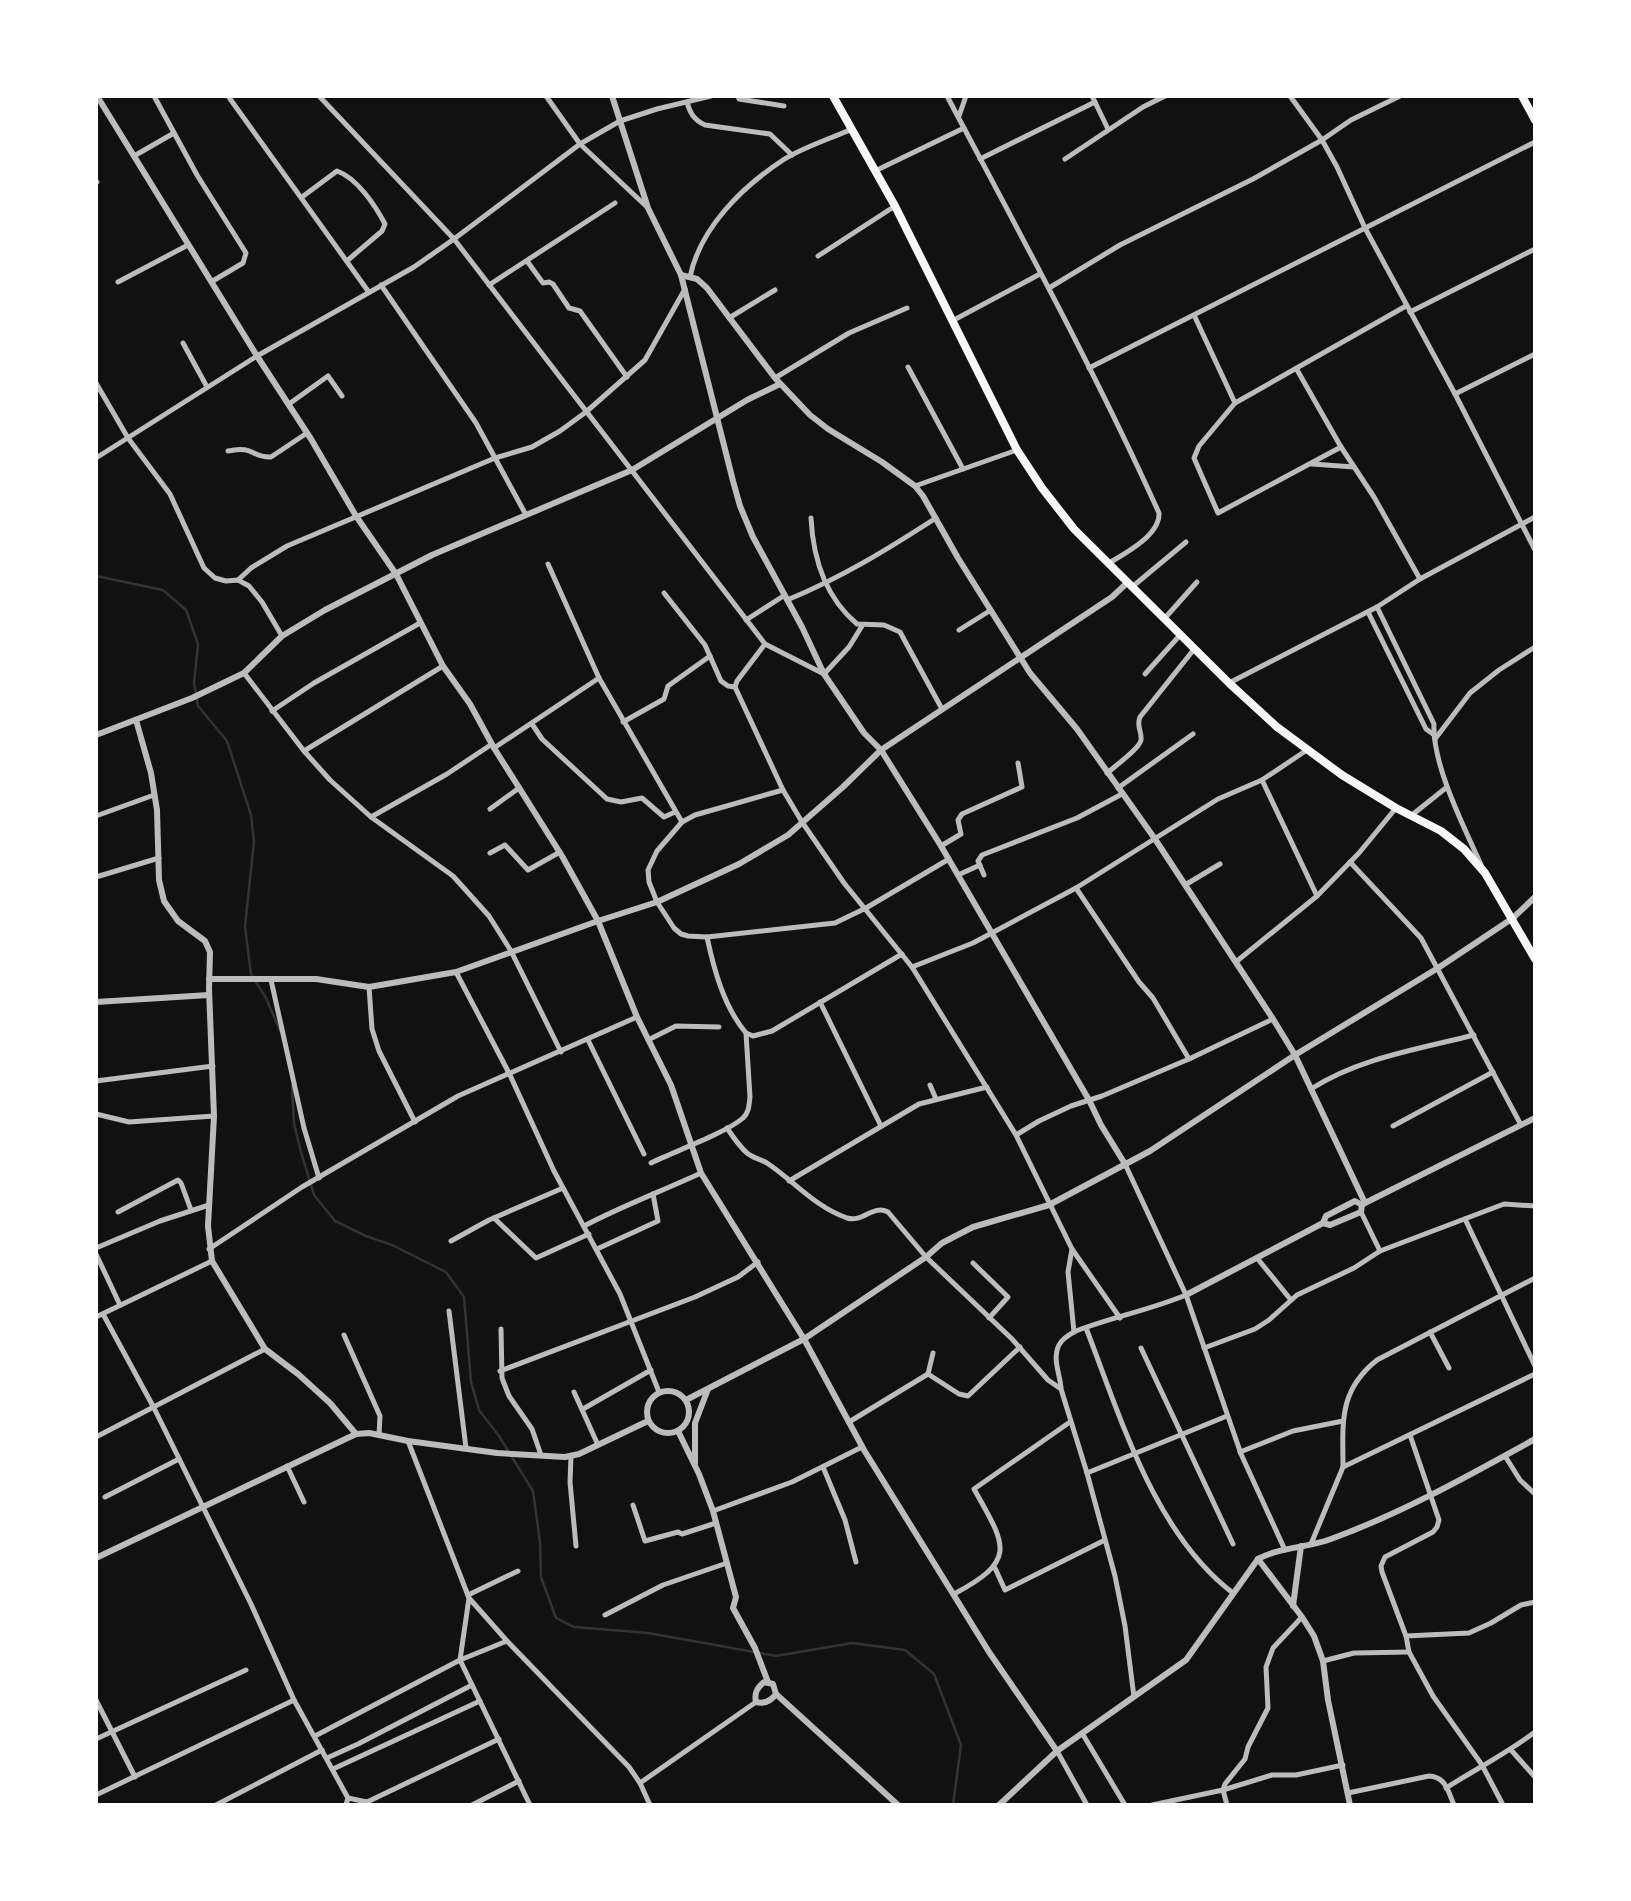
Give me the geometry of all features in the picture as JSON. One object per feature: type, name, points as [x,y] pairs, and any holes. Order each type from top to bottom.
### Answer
[{"type":"highway","points":[[832,96],[895,206],[1017,450],[1074,529],[1277,727],[1342,775],[1396,808],[1441,831],[1456,843],[1485,873],[1534,957]]},
{"type":"highway","points":[[1522,96],[1535,120]]},
{"type":"street","points":[[97,96],[356,516],[396,573],[443,666],[470,704],[493,746],[560,852],[598,920],[637,1017],[671,1086],[701,1173],[804,1339],[862,1447],[1018,1697],[1057,1751],[1087,1805]]},
{"type":"street","points":[[153,96],[246,253],[243,262],[211,282]]},
{"type":"street","points":[[319,96],[454,239],[765,644],[824,674]]},
{"type":"street","points":[[546,96],[580,144],[648,208]]},
{"type":"street","points":[[612,96],[648,208],[681,275],[716,419],[740,506],[753,537],[824,674],[864,733],[881,750],[949,859],[1125,1164],[1186,1295],[1240,1452],[1285,1550]]},
{"type":"street","points":[[96,458],[257,356],[414,267],[580,144],[620,121],[711,96]]},
{"type":"street","points":[[738,96],[739,99],[784,106]]},
{"type":"street","points":[[947,96],[1125,437],[1159,513],[1159,522],[1153,530],[1109,563]]},
{"type":"street","points":[[958,117],[966,96]]},
{"type":"street","points":[[1065,159],[1108,129],[1165,96]]},
{"type":"street","points":[[1290,96],[1322,140],[1365,228],[1535,550]]},
{"type":"street","points":[[1049,288],[1120,246],[1253,179],[1322,140],[1351,120],[1400,96]]},
{"type":"street","points":[[232,98],[368,291]]},
{"type":"street","points":[[980,159],[1093,99],[1108,129]]},
{"type":"street","points":[[687,102],[691,115],[705,125],[770,134],[792,155]]},
{"type":"street","points":[[875,171],[964,128]]},
{"type":"street","points":[[690,277],[694,258],[716,221],[751,184],[792,155],[852,129]]},
{"type":"street","points":[[134,156],[174,133]]},
{"type":"street","points":[[1089,368],[1535,142]]},
{"type":"street","points":[[302,197],[337,171],[357,183],[385,224],[382,230],[348,260]]},
{"type":"street","points":[[489,285],[615,203]]},
{"type":"street","points":[[818,256],[895,206]]},
{"type":"street","points":[[118,282],[188,245]]},
{"type":"street","points":[[1341,447],[1218,513],[1194,458],[1199,446],[1235,403],[1408,309],[1535,249]]},
{"type":"street","points":[[527,261],[543,283],[554,284],[569,308],[580,311],[627,377]]},
{"type":"street","points":[[952,321],[1040,274]]},
{"type":"street","points":[[681,275],[690,277],[707,288],[777,381],[828,429],[915,486],[1030,673],[1077,729],[1155,839],[1237,961],[1295,1055],[1380,1251]]},
{"type":"street","points":[[380,285],[453,389],[526,515]]},
{"type":"street","points":[[96,383],[128,438],[170,494],[204,568],[215,578],[226,582],[238,580],[271,555],[356,516],[495,458],[532,447],[559,432],[645,360],[685,289]]},
{"type":"street","points":[[729,318],[775,290]]},
{"type":"street","points":[[96,735],[192,698],[244,673],[282,636],[432,555],[632,470],[747,400],[849,333],[907,308]]},
{"type":"street","points":[[1194,315],[1235,403]]},
{"type":"street","points":[[183,343],[207,387]]},
{"type":"street","points":[[1455,394],[1535,354]]},
{"type":"street","points":[[908,367],[963,469]]},
{"type":"street","points":[[1296,369],[1420,579]]},
{"type":"street","points":[[289,404],[328,376],[342,396]]},
{"type":"street","points":[[228,451],[243,447],[266,458],[271,457],[307,433]]},
{"type":"street","points":[[915,486],[1017,450]]},
{"type":"street","points":[[1311,464],[1354,467]]},
{"type":"street","points":[[1229,683],[1368,612],[1420,579],[1535,517]]},
{"type":"street","points":[[811,518],[814,552],[819,571],[846,615],[862,626],[884,625],[900,632],[942,709]]},
{"type":"street","points":[[746,620],[786,598],[826,584],[936,518]]},
{"type":"street","points":[[209,979],[316,979],[369,987],[456,972],[598,920],[657,902],[739,864],[788,835],[881,750],[1112,597],[1186,542]]},
{"type":"street","points":[[548,564],[599,678],[682,822]]},
{"type":"street","points":[[238,580],[249,586],[262,602],[282,636]]},
{"type":"street","points":[[1165,618],[1197,582]]},
{"type":"street","points":[[664,593],[705,645],[722,681],[728,687],[735,687]]},
{"type":"street","points":[[1377,607],[1434,724],[1434,737],[1447,787],[1485,873]]},
{"type":"street","points":[[959,630],[991,610]]},
{"type":"street","points":[[1368,612],[1426,729],[1434,737]]},
{"type":"street","points":[[272,711],[314,683],[420,623]]},
{"type":"street","points":[[824,674],[849,647],[862,626]]},
{"type":"street","points":[[1145,674],[1181,634]]},
{"type":"street","points":[[765,644],[735,687],[783,790],[827,861],[912,967],[1016,1135],[1072,1249],[1120,1318]]},
{"type":"street","points":[[1434,737],[1470,693],[1535,647]]},
{"type":"street","points":[[1107,773],[1139,745],[1141,737],[1137,724],[1140,717],[1195,648]]},
{"type":"street","points":[[623,723],[664,699],[668,686],[710,656]]},
{"type":"street","points":[[304,751],[443,666]]},
{"type":"street","points":[[244,673],[330,780],[371,817],[453,876],[489,916],[511,951],[561,1052]]},
{"type":"street","points":[[371,817],[532,723],[599,678]]},
{"type":"street","points":[[136,720],[155,795],[159,880],[164,901],[178,921],[209,946],[214,1116],[209,1205],[209,1249],[212,1261],[265,1349],[330,1403],[356,1434]]},
{"type":"street","points":[[532,723],[542,739],[607,799],[621,802],[642,798],[664,817],[675,812]]},
{"type":"street","points":[[984,875],[978,861],[982,855],[1077,818],[1120,791],[1193,734]]},
{"type":"street","points":[[912,967],[993,933],[1076,888],[1218,799],[1262,780],[1307,750]]},
{"type":"street","points":[[941,846],[961,834],[958,820],[962,814],[1022,787],[1018,763]]},
{"type":"street","points":[[1262,780],[1317,897]]},
{"type":"street","points":[[1412,816],[1447,787]]},
{"type":"street","points":[[490,809],[519,788]]},
{"type":"street","points":[[783,790],[695,815],[682,822],[650,862],[649,882],[657,902],[681,934],[707,937],[835,923],[949,859]]},
{"type":"street","points":[[96,816],[155,795]]},
{"type":"street","points":[[1237,961],[1317,897],[1396,808]]},
{"type":"street","points":[[490,853],[505,845],[528,870],[560,852]]},
{"type":"street","points":[[96,877],[159,858]]},
{"type":"street","points":[[1350,862],[1421,938],[1521,1125]]},
{"type":"street","points":[[958,875],[980,864]]},
{"type":"street","points":[[1185,885],[1220,864]]},
{"type":"street","points":[[1076,888],[1139,982],[1153,998],[1189,1059]]},
{"type":"street","points":[[687,1401],[804,1339],[926,1257],[942,1243],[973,1227],[1049,1205],[1150,1150],[1295,1055],[1438,968],[1513,918],[1535,897]]},
{"type":"street","points":[[651,1163],[727,1128],[744,1117],[749,1108],[746,1033],[727,1000],[713,966],[707,937]]},
{"type":"street","points":[[746,1033],[753,1036],[772,1031],[902,954]]},
{"type":"street","points":[[456,972],[510,1075],[563,1188],[620,1294],[659,1392]]},
{"type":"street","points":[[271,980],[317,1179]]},
{"type":"street","points":[[369,987],[372,1029],[379,1051],[415,1122]]},
{"type":"street","points":[[96,1002],[209,995]]},
{"type":"street","points":[[820,1003],[881,1126]]},
{"type":"street","points":[[209,1249],[302,1187],[458,1096],[637,1017]]},
{"type":"street","points":[[1016,1135],[1039,1121],[1189,1059],[1273,1019]]},
{"type":"street","points":[[648,1040],[676,1026],[719,1027]]},
{"type":"street","points":[[1311,1089],[1330,1077],[1362,1065],[1474,1035]]},
{"type":"street","points":[[588,1040],[644,1154]]},
{"type":"street","points":[[96,1081],[213,1066]]},
{"type":"street","points":[[1393,1126],[1493,1072]]},
{"type":"street","points":[[930,1085],[936,1099]]},
{"type":"street","points":[[789,1181],[919,1104],[987,1087]]},
{"type":"street","points":[[96,1114],[129,1122],[214,1116]]},
{"type":"street","points":[[1323,1223],[1330,1225],[1535,1118]]},
{"type":"street","points":[[727,1128],[750,1155],[766,1163],[823,1206],[849,1218],[858,1219],[873,1211],[882,1209],[888,1212],[926,1257],[1020,1348],[1048,1380],[1061,1389]]},
{"type":"street","points":[[584,1226],[636,1200],[701,1173]]},
{"type":"street","points":[[118,1212],[178,1180],[191,1210]]},
{"type":"street","points":[[451,1241],[494,1218],[563,1188]]},
{"type":"street","points":[[597,1249],[658,1221],[653,1194]]},
{"type":"street","points":[[1134,1697],[1125,1626],[1087,1473],[1061,1389],[1056,1362],[1059,1345],[1074,1332],[1186,1295],[1323,1223],[1326,1216],[1355,1201],[1363,1207]]},
{"type":"street","points":[[1204,1348],[1255,1329],[1297,1295],[1354,1268],[1380,1251],[1504,1204],[1535,1206]]},
{"type":"street","points":[[96,1248],[160,1221],[209,1205]]},
{"type":"street","points":[[494,1218],[536,1258],[589,1234]]},
{"type":"street","points":[[1465,1219],[1500,1294],[1532,1353],[1535,1366]]},
{"type":"street","points":[[1072,1249],[1068,1272],[1074,1332]]},
{"type":"street","points":[[96,1254],[120,1305]]},
{"type":"street","points":[[1257,1258],[1291,1300]]},
{"type":"street","points":[[96,1317],[212,1261]]},
{"type":"street","points":[[500,1371],[632,1323],[723,1284],[758,1262]]},
{"type":"street","points":[[973,1263],[1008,1297],[989,1318]]},
{"type":"street","points":[[1311,1544],[1343,1468],[1343,1421],[1347,1395],[1366,1369],[1377,1360],[1535,1278]]},
{"type":"street","points":[[449,1311],[466,1448]]},
{"type":"street","points":[[103,1314],[154,1408],[294,1700],[333,1769],[347,1802],[366,1804],[499,1739]]},
{"type":"street","points":[[1086,1328],[1135,1454],[1165,1514],[1215,1579],[1233,1593]]},
{"type":"street","points":[[501,1329],[500,1371],[509,1396],[532,1429],[541,1455]]},
{"type":"street","points":[[1430,1332],[1449,1368]]},
{"type":"street","points":[[344,1335],[380,1416],[379,1435]]},
{"type":"street","points":[[928,1374],[959,1394],[968,1396],[1020,1348]]},
{"type":"street","points":[[1141,1348],[1233,1544]]},
{"type":"street","points":[[96,1437],[265,1349]]},
{"type":"street","points":[[849,1422],[928,1374],[933,1353]]},
{"type":"street","points":[[583,1409],[651,1370]]},
{"type":"street","points":[[1343,1468],[1535,1374]]},
{"type":"street","points":[[695,1465],[695,1423],[708,1388]]},
{"type":"street","points":[[671,1390],[687,1401],[690,1414],[688,1421],[678,1431],[661,1432],[648,1421],[648,1404],[659,1392],[671,1390]]},
{"type":"street","points":[[574,1392],[598,1445]]},
{"type":"street","points":[[1087,1473],[1227,1416]]},
{"type":"street","points":[[96,1558],[356,1434],[505,1453],[571,1456],[648,1421]]},
{"type":"street","points":[[1240,1452],[1293,1431],[1343,1421]]},
{"type":"street","points":[[954,1594],[995,1568],[1001,1553],[997,1535],[974,1489],[1070,1422]]},
{"type":"street","points":[[678,1431],[713,1511],[736,1597],[733,1608],[755,1648],[768,1682],[773,1684],[776,1695],[898,1805]]},
{"type":"street","points":[[1410,1435],[1439,1521],[1437,1527],[1420,1539],[1385,1557],[1381,1566],[1409,1653],[1433,1696],[1482,1765],[1503,1805]]},
{"type":"street","points":[[999,1805],[1057,1751],[1186,1660],[1258,1559],[1268,1553],[1328,1540],[1431,1496],[1535,1439]]},
{"type":"street","points":[[408,1441],[469,1596],[507,1642],[629,1767],[650,1805]]},
{"type":"street","points":[[713,1511],[792,1482],[862,1447]]},
{"type":"street","points":[[571,1456],[570,1482],[576,1546]]},
{"type":"street","points":[[1505,1456],[1520,1480],[1535,1494]]},
{"type":"street","points":[[105,1497],[179,1459]]},
{"type":"street","points":[[287,1466],[304,1502]]},
{"type":"street","points":[[823,1467],[845,1520],[856,1562]]},
{"type":"street","points":[[633,1505],[645,1541],[716,1523]]},
{"type":"street","points":[[995,1568],[1005,1590],[1104,1540]]},
{"type":"street","points":[[1293,1606],[1301,1546]]},
{"type":"street","points":[[1258,1559],[1314,1636],[1323,1661],[1328,1700],[1350,1805]]},
{"type":"street","points":[[605,1615],[663,1585],[727,1563]]},
{"type":"street","points":[[469,1596],[518,1571]]},
{"type":"street","points":[[469,1596],[460,1660],[530,1805]]},
{"type":"street","points":[[1405,1636],[1469,1633],[1521,1605],[1535,1602]]},
{"type":"street","points":[[1223,1790],[1245,1759],[1248,1747],[1268,1709],[1266,1667],[1273,1648],[1302,1617]]},
{"type":"street","points":[[315,1736],[460,1660],[507,1642]]},
{"type":"street","points":[[1323,1661],[1354,1653],[1409,1653]]},
{"type":"street","points":[[96,1739],[246,1670]]},
{"type":"street","points":[[756,1702],[758,1687],[768,1682]]},
{"type":"street","points":[[327,1758],[472,1685]]},
{"type":"street","points":[[640,1783],[756,1702],[769,1701],[776,1695]]},
{"type":"street","points":[[96,1700],[135,1777]]},
{"type":"street","points":[[96,1795],[294,1700]]},
{"type":"street","points":[[333,1769],[480,1701]]},
{"type":"street","points":[[1447,1788],[1511,1750],[1535,1732]]},
{"type":"street","points":[[1082,1733],[1125,1805]]},
{"type":"street","points":[[216,1805],[322,1750]]},
{"type":"street","points":[[1511,1750],[1535,1777]]},
{"type":"street","points":[[1152,1805],[1223,1790],[1272,1775],[1296,1775],[1343,1765]]},
{"type":"street","points":[[1348,1793],[1437,1776],[1443,1780],[1454,1805]]},
{"type":"street","points":[[472,1805],[519,1781]]},
{"type":"street","points":[[1223,1790],[1227,1805]]},
{"type":"waterway","points":[[96,576],[163,590],[186,610],[198,644],[194,683],[198,706],[227,741],[251,815],[254,842],[245,926],[251,974],[266,998],[280,1031]]},
{"type":"waterway","points":[[292,1086],[294,1124],[314,1195],[335,1221],[446,1272],[464,1297],[471,1382],[479,1410],[499,1436],[533,1491],[540,1542],[541,1577],[556,1618],[574,1627],[648,1633],[776,1656],[852,1643],[905,1650],[934,1674],[961,1745],[953,1805]]}]
